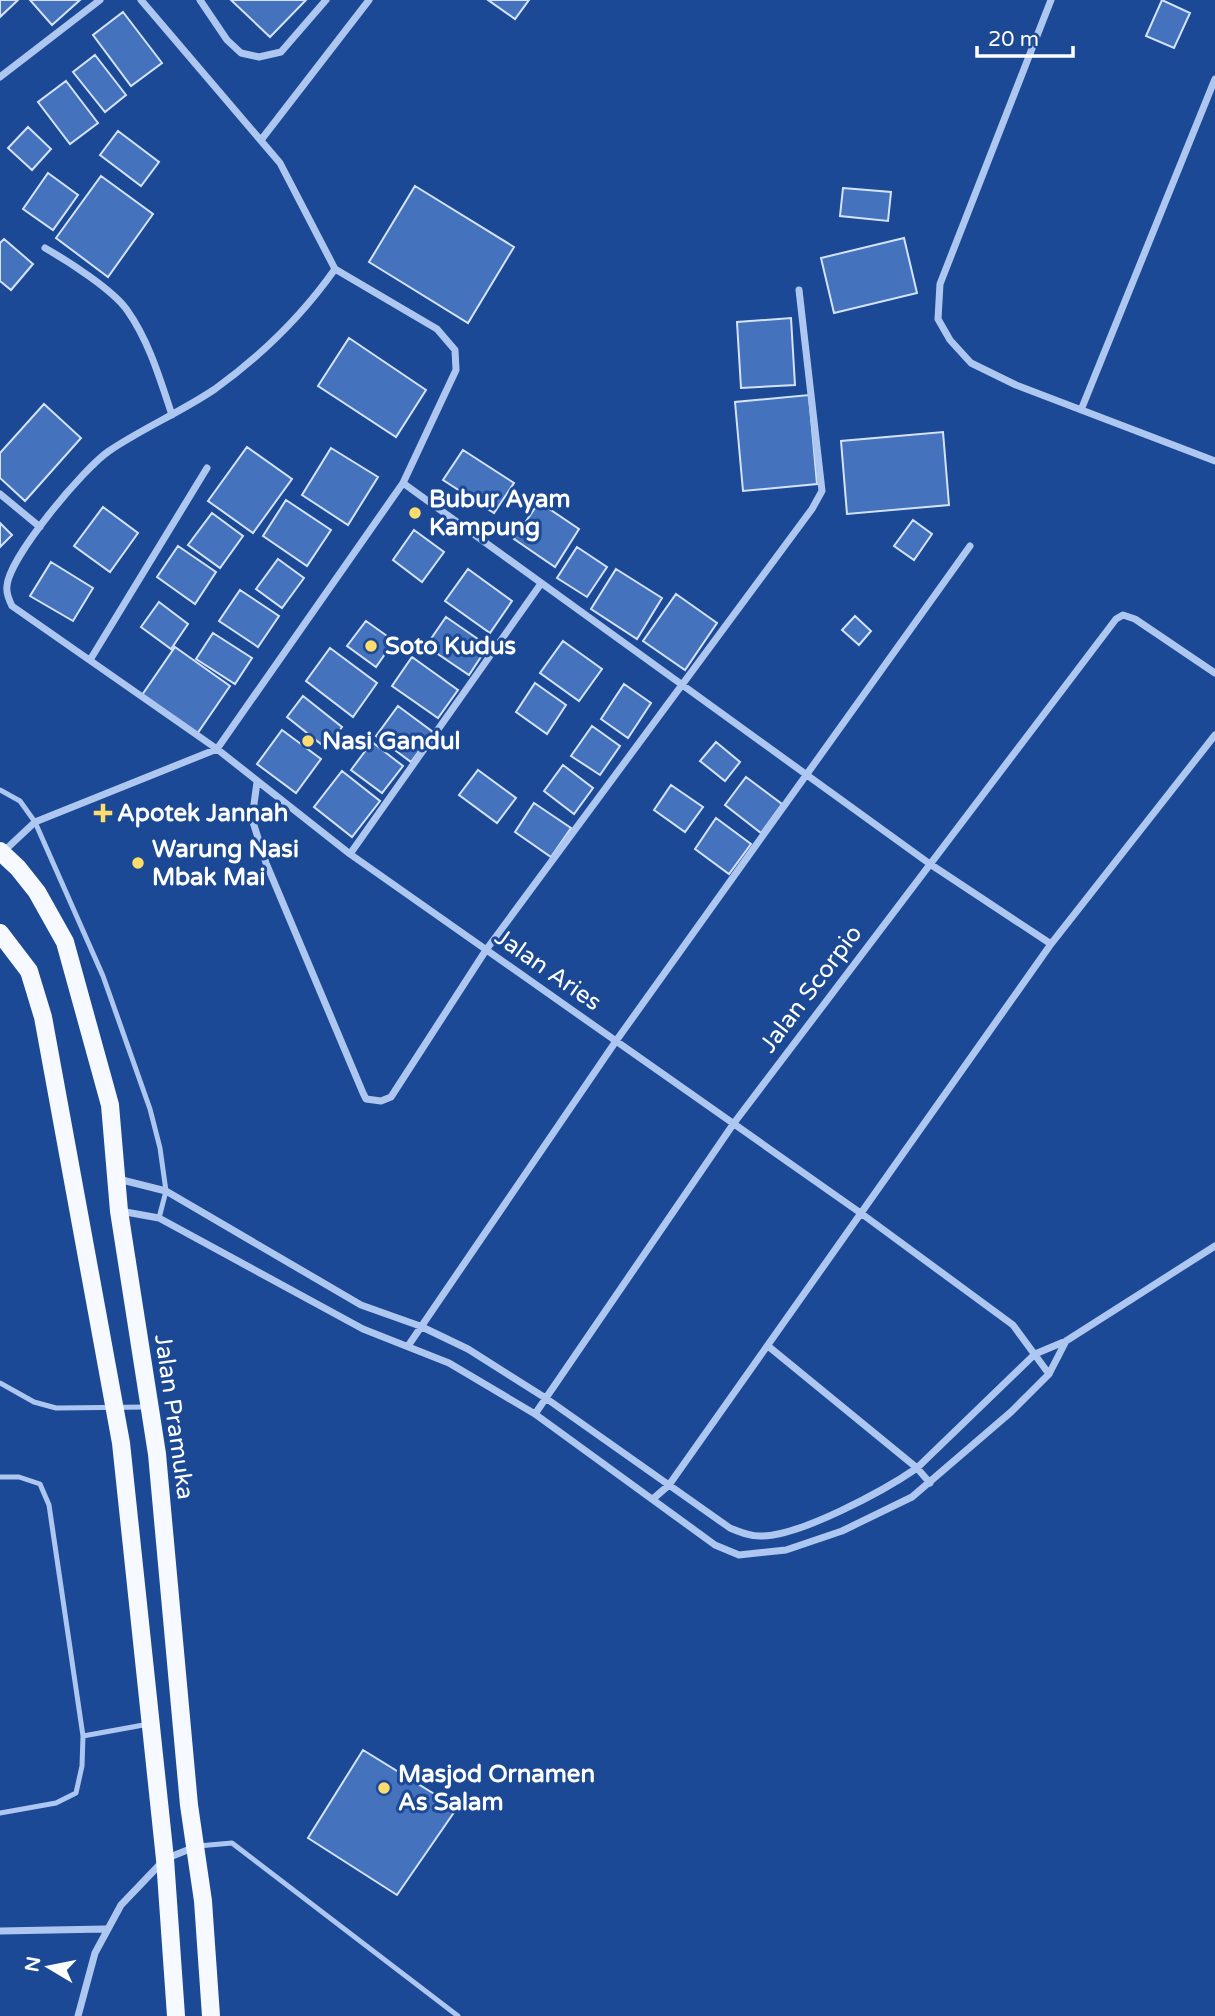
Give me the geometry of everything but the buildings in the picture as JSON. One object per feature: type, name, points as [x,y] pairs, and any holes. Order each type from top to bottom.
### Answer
[{"type":"main road","name":"Jalan Pramuka","points":[[1,852],[37,892],[65,942],[110,1105],[119,1211],[157,1454],[189,1805],[197,1846],[211,2016]]},
{"type":"main road","points":[[0,933],[29,971],[43,1017],[116,1408],[164,1858],[176,2016]]},
{"type":"street","points":[[0,77],[100,0]]},
{"type":"street","points":[[1,852],[35,822],[217,749],[403,483],[450,385],[457,357],[450,342],[438,329],[335,269],[280,163],[141,0]]},
{"type":"street","points":[[201,0],[227,40],[241,53],[260,57],[281,52],[326,0]]},
{"type":"street","points":[[261,140],[369,0]]},
{"type":"street","points":[[1051,0],[940,284],[938,318],[950,340],[971,363],[1081,410],[1215,461]]},
{"type":"street","points":[[1081,410],[1215,79]]},
{"type":"street","points":[[46,248],[71,264],[126,309],[153,357],[172,415]]},
{"type":"street","points":[[0,494],[40,527],[107,452],[215,389],[293,324],[335,269]]},
{"type":"street","points":[[257,782],[252,819],[266,863],[366,1099],[381,1101],[391,1097],[486,950],[812,509],[822,491],[799,290]]},
{"type":"street","points":[[90,660],[207,468]]},
{"type":"street","points":[[403,483],[930,864],[1051,944]]},
{"type":"street","name":"Jalan Aries","points":[[40,527],[11,571],[6,587],[12,606],[217,749],[350,854],[862,1214],[1013,1325],[1035,1354]]},
{"type":"street","points":[[408,1346],[616,1041],[970,546]]},
{"type":"street","points":[[350,854],[540,584]]},
{"type":"street","name":"Jalan Scorpio","points":[[535,1414],[734,1123],[1116,619],[1123,615],[1135,620],[1215,673]]},
{"type":"street","points":[[654,1498],[669,1485],[1051,944],[1215,735]]},
{"type":"street","points":[[118,1179],[166,1191],[361,1305],[421,1326],[468,1349],[547,1399],[730,1528],[761,1536],[779,1535],[843,1508],[917,1468],[1035,1354],[1066,1341],[1215,1246]]},
{"type":"street","points":[[119,1211],[159,1218],[363,1329],[449,1363],[535,1414],[654,1498],[715,1545],[739,1555],[764,1555],[842,1531],[912,1497],[1049,1374],[1066,1341]]},
{"type":"street","points":[[768,1346],[917,1468],[930,1483]]},
{"type":"street","points":[[1035,1354],[1049,1374]]},
{"type":"street","points":[[78,2016],[95,1953],[105,1929],[121,1905],[164,1858],[197,1846]]},
{"type":"street","points":[[0,1931],[105,1929]]},
{"type":"lane","points":[[0,790],[20,801],[35,822],[112,1000],[150,1109],[160,1147],[166,1191],[159,1218]]},
{"type":"lane","points":[[0,1383],[44,1406],[88,1410],[149,1407]]},
{"type":"lane","points":[[0,1477],[19,1477],[40,1484],[49,1505],[83,1735],[82,1766],[76,1793],[56,1802],[0,1813]]},
{"type":"lane","points":[[83,1735],[150,1724]]},
{"type":"lane","points":[[197,1846],[232,1843],[458,2016]]},
{"type":"place","name":"Bubur Ayam Kampung","points":[[415,513]]},
{"type":"place","name":"Soto Kudus","points":[[371,646]]},
{"type":"place","name":"Nasi Gandul","points":[[308,741]]},
{"type":"place","name":"Apotek Jannah","points":[[103,813]]},
{"type":"place","name":"Warung Nasi Mbak Mai","points":[[138,863]]},
{"type":"place","name":"Masjod Ornamen As Salam","points":[[384,1788]]}]
